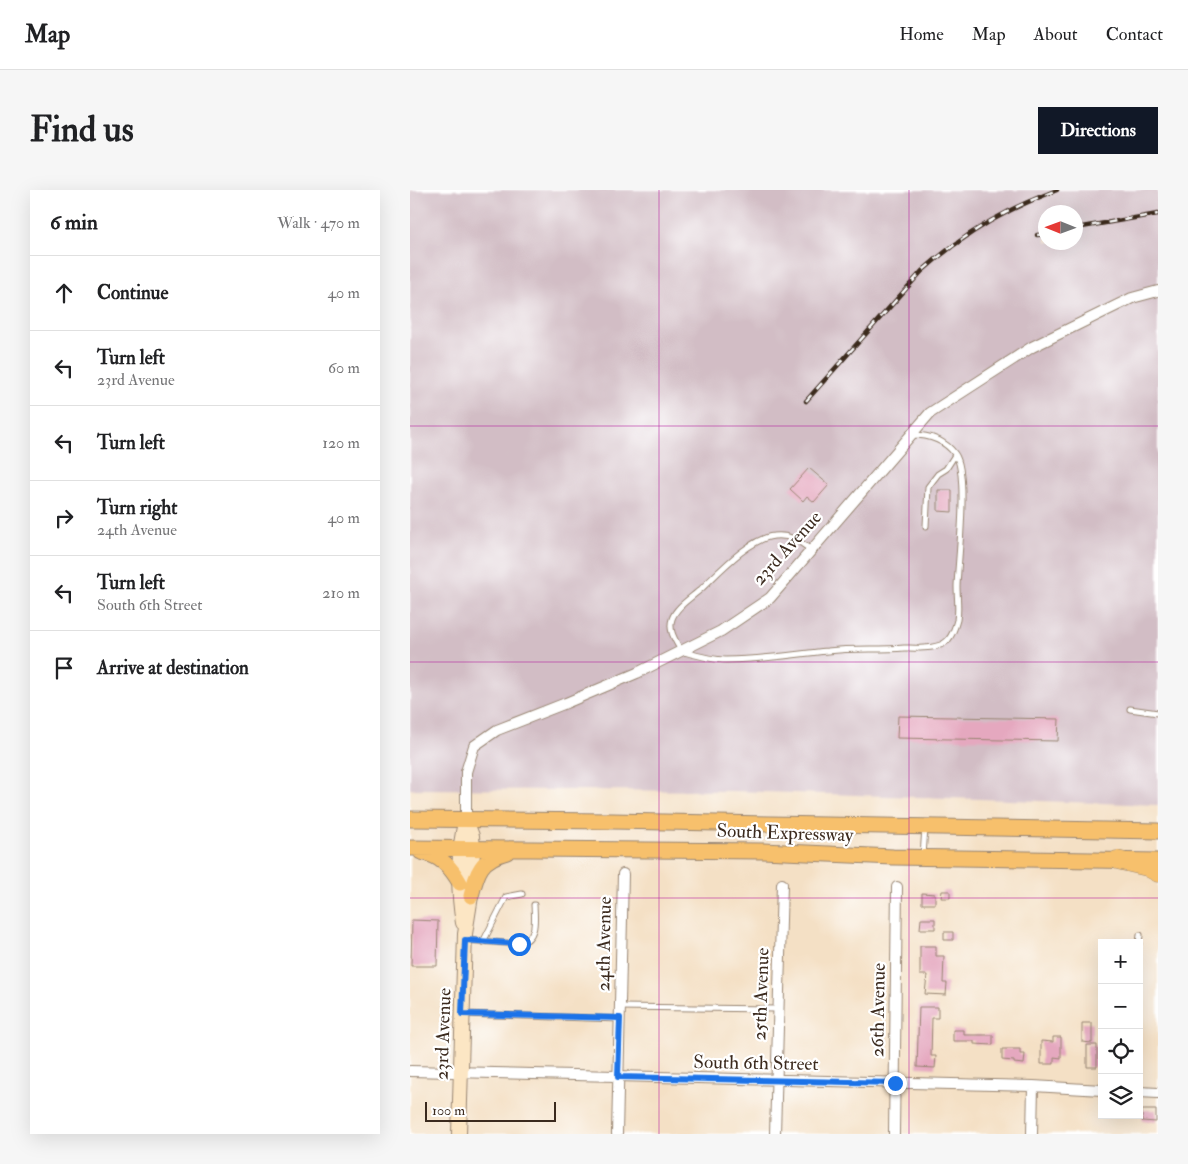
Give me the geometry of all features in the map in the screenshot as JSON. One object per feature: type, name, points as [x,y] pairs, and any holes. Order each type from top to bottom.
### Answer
[{"type":"highway","points":[[1117,860],[1146,867],[1158,873]]},
{"type":"main road","name":"South Expressway","points":[[410,819],[612,820],[1158,831]]},
{"type":"main road","name":"23rd Avenue","points":[[459,1134],[465,937],[471,896],[466,849],[461,835],[466,820]]},
{"type":"main road","name":"South Expressway","points":[[410,848],[762,852],[1158,861]]},
{"type":"main road","points":[[410,848],[440,858],[453,871],[460,884]]},
{"type":"main road","name":"23rd Avenue","points":[[465,937],[460,909],[460,884],[466,849]]},
{"type":"main road","points":[[471,896],[478,871],[483,863],[500,854],[520,850]]},
{"type":"street","name":"23rd Avenue","points":[[466,820],[466,772],[467,763],[474,746],[497,730],[638,673],[721,631],[770,598],[930,413],[1032,347],[1132,298],[1158,291]]},
{"type":"street","name":"24th Avenue","points":[[617,1134],[623,874]]},
{"type":"street","name":"25th Avenue","points":[[775,1134],[782,884]]},
{"type":"street","name":"26th Avenue","points":[[894,1134],[897,887]]},
{"type":"street","name":"South 6th Street","points":[[410,1071],[1033,1086],[1098,1090]]},
{"type":"street","points":[[1032,1134],[1033,1086]]},
{"type":"street","points":[[1143,1092],[1158,1093]]},
{"type":"lane","points":[[811,550],[795,538],[766,537],[751,545],[730,561],[681,606],[672,619],[672,634],[681,651],[696,656],[724,660],[778,658],[829,650],[882,650],[934,646],[946,642],[954,632],[957,617],[962,491],[961,470],[956,454],[943,443],[934,437],[911,435]]},
{"type":"lane","points":[[926,526],[928,487],[938,474],[946,469],[956,454]]},
{"type":"lane","points":[[1130,709],[1158,712]]},
{"type":"lane","points":[[923,857],[925,827]]},
{"type":"lane","points":[[483,942],[506,897],[522,894]]},
{"type":"lane","points":[[465,937],[483,942],[519,944],[526,941],[531,937],[534,929],[534,905]]},
{"type":"lane","points":[[1140,935],[1140,939]]},
{"type":"lane","points":[[620,1007],[778,1009]]},
{"type":"lane","points":[[462,1014],[620,1018]]},
{"type":"shaded area","points":[[410,190],[1158,190],[1158,805],[734,791],[410,789]]},
{"type":"building","points":[[809,468],[829,485],[814,502],[807,496],[803,501],[790,489]]},
{"type":"building","points":[[938,490],[952,490],[952,512],[938,511]]},
{"type":"building","points":[[898,716],[1059,719],[1058,741],[897,738]]},
{"type":"building","points":[[942,891],[950,891],[950,898],[941,898]]},
{"type":"building","points":[[922,893],[935,894],[935,904],[922,904]]},
{"type":"building","points":[[921,919],[935,919],[935,929],[920,929]]},
{"type":"building","points":[[412,920],[438,921],[437,966],[411,966]]},
{"type":"building","points":[[944,932],[953,932],[953,940],[944,940]]},
{"type":"building","points":[[920,946],[936,946],[936,956],[944,956],[943,983],[947,983],[946,995],[925,994],[927,975],[920,975]]},
{"type":"building","points":[[919,1007],[938,1007],[938,1018],[932,1018],[931,1056],[936,1056],[935,1068],[917,1067]]},
{"type":"building","points":[[1082,1023],[1092,1023],[1092,1043],[1082,1042]]},
{"type":"building","points":[[953,1030],[964,1030],[964,1035],[993,1035],[993,1045],[974,1044],[974,1041],[953,1041]]},
{"type":"building","points":[[1053,1037],[1061,1037],[1061,1058],[1054,1057],[1054,1064],[1041,1064],[1041,1041],[1053,1042]]},
{"type":"building","points":[[1087,1045],[1097,1045],[1097,1067],[1087,1067]]},
{"type":"building","points":[[1002,1049],[1020,1049],[1020,1054],[1025,1054],[1024,1064],[1002,1060]]},
{"type":"building","points":[[1143,1110],[1156,1110],[1156,1122],[1142,1121]]},
{"type":"railway","points":[[806,401],[932,262],[954,245],[999,216],[1022,204],[1057,190]]},
{"type":"railway","points":[[1083,227],[1158,214]]},
{"type":"route","points":[[519,944],[465,940],[462,1014],[620,1018],[618,1077],[895,1083]]}]
